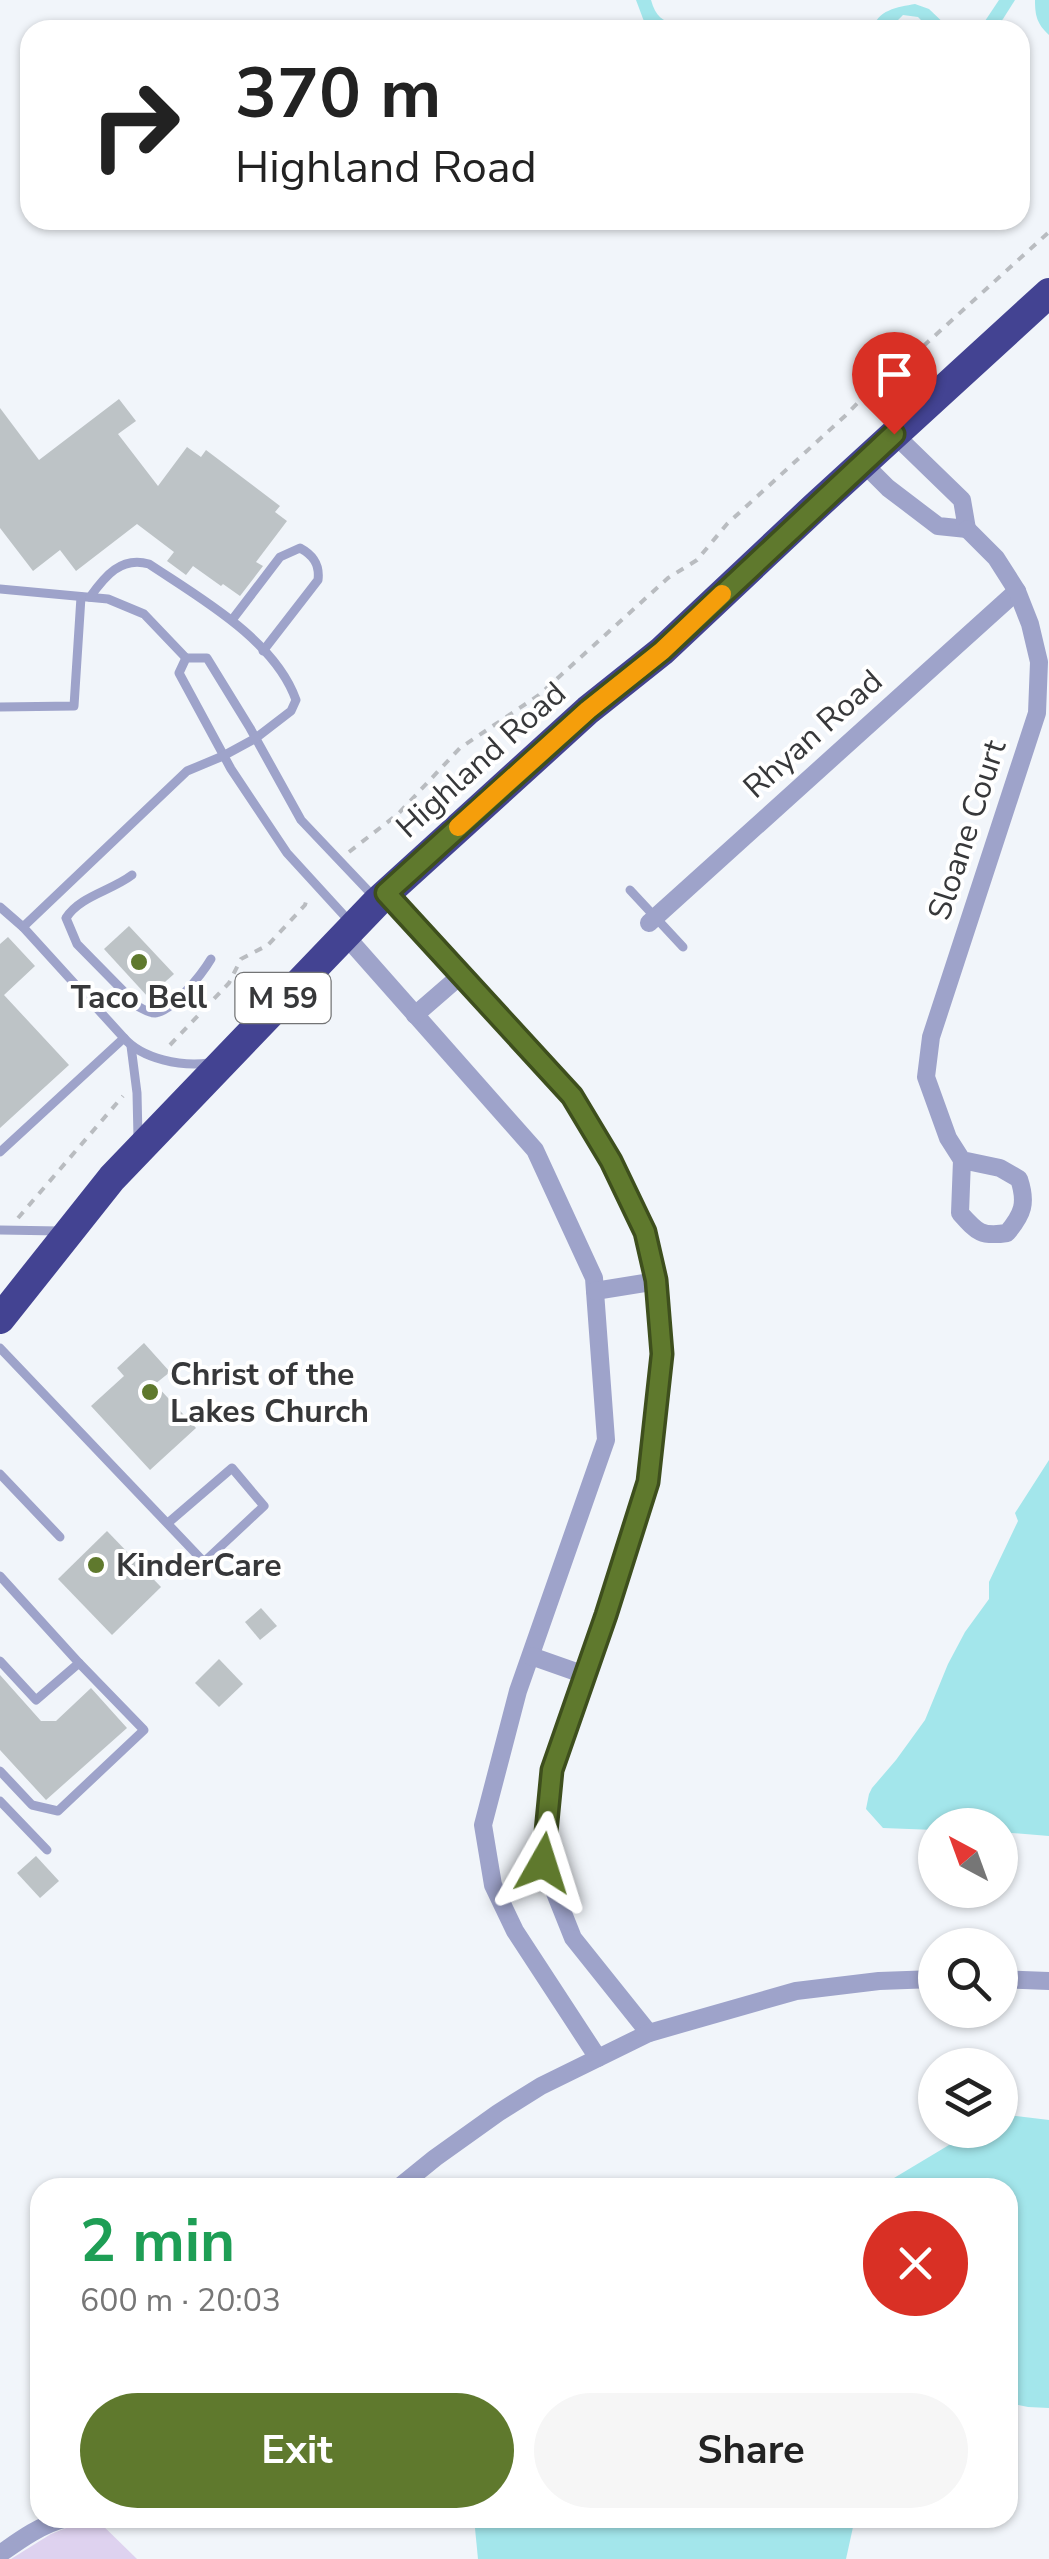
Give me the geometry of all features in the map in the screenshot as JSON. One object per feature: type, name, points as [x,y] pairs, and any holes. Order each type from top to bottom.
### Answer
[{"type":"highway","name":"Highland Road","points":[[0,1319],[138,1150],[348,930],[588,710],[662,651],[1049,293]]},
{"type":"street","name":"Sloane Court","points":[[894,434],[962,500],[967,529],[996,558],[1017,591],[1040,662],[1037,713],[930,1037],[926,1076],[948,1138],[962,1160],[960,1213],[975,1230],[989,1236],[1007,1233],[1018,1219],[1025,1197],[1019,1179],[1000,1168],[962,1160]]},
{"type":"street","name":"Sloane Court","points":[[863,462],[888,488],[938,526],[967,529]]},
{"type":"street","name":"Rhyan Road","points":[[652,920],[1017,591]]},
{"type":"street","points":[[382,897],[572,1096],[611,1161],[645,1232],[656,1280],[662,1354],[648,1482],[552,1770],[543,1863],[573,1938],[649,2033]]},
{"type":"street","points":[[348,930],[415,1015],[535,1150],[594,1278],[606,1440],[518,1691],[484,1825],[493,1885],[514,1931],[598,2058]]},
{"type":"street","points":[[415,1015],[460,976]]},
{"type":"street","points":[[595,1291],[656,1280]]},
{"type":"street","points":[[530,1656],[585,1674]]},
{"type":"street","points":[[411,2178],[541,2086],[649,2033],[796,1991],[879,1980],[918,1979]]},
{"type":"street","points":[[1018,1979],[1049,1980]]},
{"type":"street","points":[[0,2554],[40,2528]]},
{"type":"lane","points":[[232,620],[280,556],[300,548],[314,558],[318,580],[263,651]]},
{"type":"lane","points":[[0,706],[74,706],[85,597],[113,571],[135,560],[149,564],[232,620],[286,678],[296,700],[292,710],[256,738],[186,771],[23,927]]},
{"type":"lane","points":[[0,589],[108,599],[144,614],[186,658],[207,658],[301,820],[382,897]]},
{"type":"lane","points":[[186,658],[179,673],[223,756],[287,853],[348,930]]},
{"type":"lane","points":[[132,876],[74,906],[66,918],[77,944],[139,1008],[151,1014],[173,1002],[201,975],[211,959]]},
{"type":"lane","points":[[630,890],[652,920],[683,947]]},
{"type":"lane","points":[[0,907],[23,927],[127,1042],[191,1066],[222,1061]]},
{"type":"lane","points":[[127,1042],[136,1083],[138,1150]]},
{"type":"lane","points":[[0,1152],[127,1042]]},
{"type":"lane","points":[[4,1230],[68,1231]]},
{"type":"lane","points":[[0,1348],[204,1562],[264,1506],[232,1468],[168,1523]]},
{"type":"lane","points":[[0,1474],[60,1538]]},
{"type":"lane","points":[[0,1576],[144,1730],[58,1811],[32,1805],[0,1771]]},
{"type":"lane","points":[[0,1661],[36,1700],[79,1663]]},
{"type":"lane","points":[[0,1801],[47,1850]]},
{"type":"path","points":[[340,860],[398,814],[460,748],[539,696],[668,578],[697,560],[726,524],[852,411],[879,381],[1049,232]]},
{"type":"path","points":[[159,1057],[229,984],[242,959],[268,945],[298,913],[307,899],[306,893],[315,884]]},
{"type":"path","points":[[4,1230],[136,1083]]},
{"type":"shaded area","points":[[66,2528],[105,2528],[137,2559],[11,2559]]},
{"type":"water","points":[[636,0],[651,0],[664,20],[644,20]]},
{"type":"water","points":[[999,0],[1015,0],[1002,20],[986,20]]},
{"type":"water","points":[[1035,0],[1049,0],[1049,35],[1038,19]]},
{"type":"water","points":[[915,4],[929,9],[941,20],[903,15],[898,20],[877,20],[895,8]]},
{"type":"water","points":[[1049,1460],[1049,1836],[1018,1833],[1018,1808],[918,1808],[918,1829],[883,1828],[866,1809],[869,1794],[925,1720],[948,1664],[989,1599],[989,1582],[1018,1521],[1015,1513]]},
{"type":"water","points":[[1018,2116],[1049,2120],[1049,2408],[1018,2405],[1018,2178],[894,2178],[944,2148],[1018,2148]]},
{"type":"water","points":[[475,2528],[853,2528],[846,2559],[478,2559]]},
{"type":"building","points":[[119,399],[136,421],[118,434],[158,486],[187,447],[201,457],[206,450],[280,506],[275,512],[287,521],[256,562],[263,566],[240,596],[193,566],[186,575],[167,561],[174,552],[137,524],[76,571],[60,550],[33,571],[0,528],[0,408],[39,460]]},
{"type":"building","name":"Taco Bell","points":[[129,926],[174,974],[148,997],[104,949]]},
{"type":"building","points":[[8,937],[35,966],[4,995],[69,1065],[0,1128],[0,944]]},
{"type":"building","points":[[144,1343],[170,1372],[155,1384],[196,1428],[150,1470],[91,1406],[124,1376],[117,1368]]},
{"type":"building","points":[[107,1531],[161,1587],[112,1635],[58,1579]]},
{"type":"building","points":[[261,1608],[277,1626],[260,1640],[245,1622]]},
{"type":"building","points":[[219,1659],[243,1684],[219,1707],[195,1683]]},
{"type":"building","points":[[0,1675],[41,1721],[56,1721],[91,1688],[127,1728],[46,1800],[0,1750]]},
{"type":"building","points":[[36,1856],[59,1881],[40,1898],[17,1873]]},
{"type":"slow traffic","points":[[458,827],[588,710],[662,651],[722,594]]},
{"type":"place","name":"Taco Bell","points":[[139,962]]},
{"type":"place","name":"Christ of the Lakes Church","points":[[150,1392]]},
{"type":"place","name":"KinderCare","points":[[96,1565]]},
{"type":"route","points":[[543,1863],[552,1770],[648,1482],[662,1354],[656,1280],[645,1232],[611,1161],[572,1096],[386,893],[588,710],[662,651],[894,434]]}]
